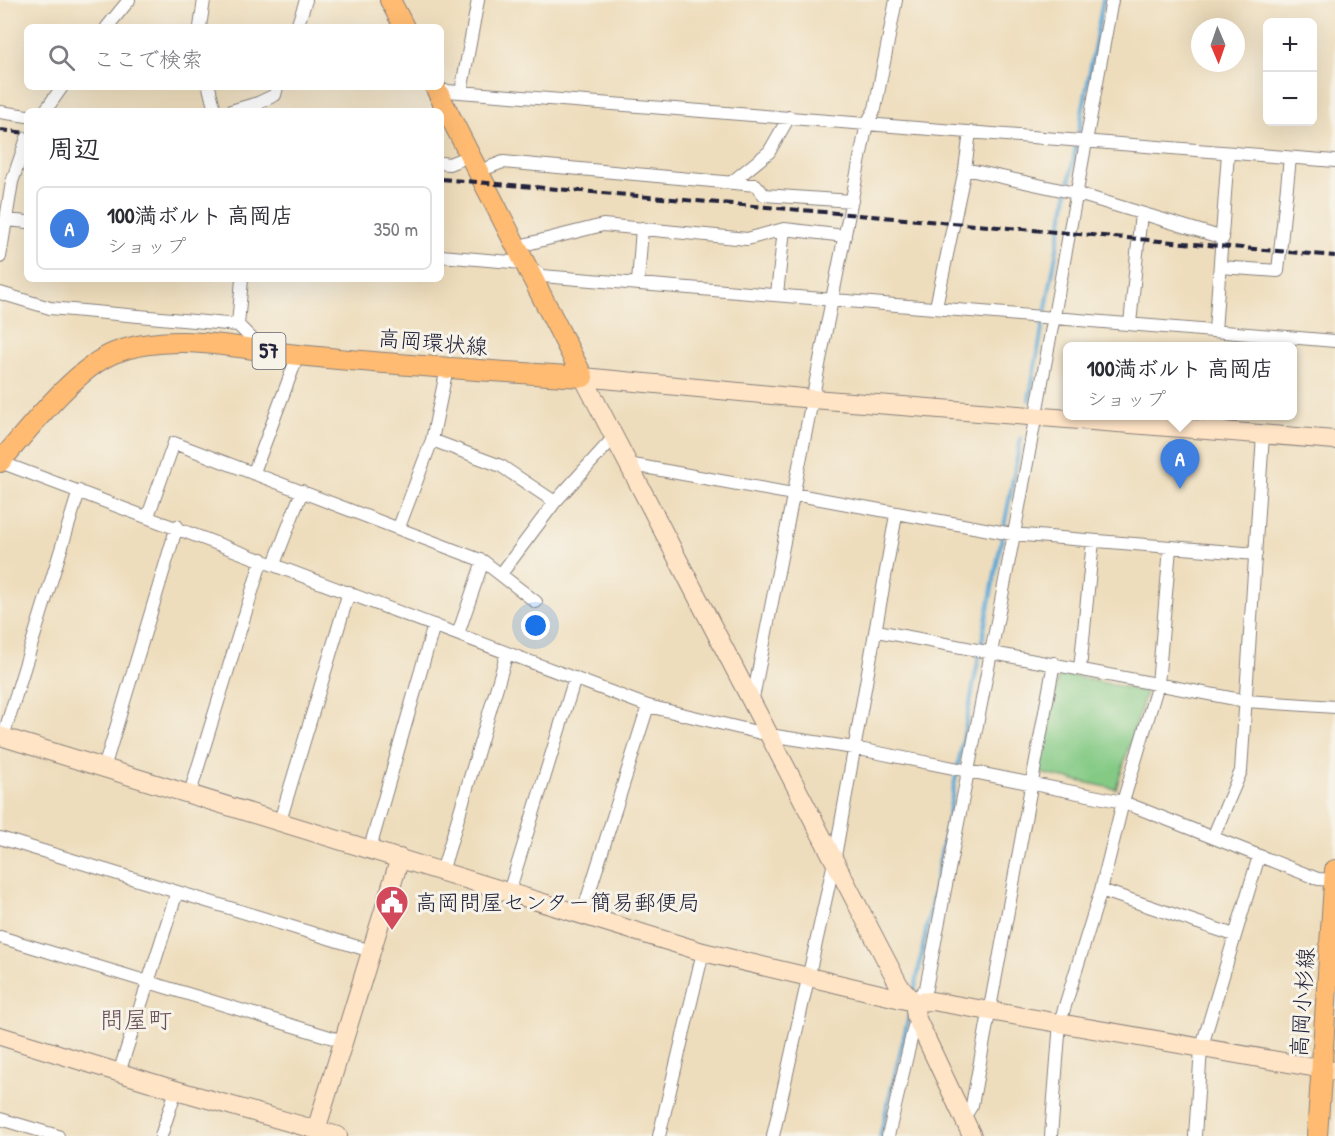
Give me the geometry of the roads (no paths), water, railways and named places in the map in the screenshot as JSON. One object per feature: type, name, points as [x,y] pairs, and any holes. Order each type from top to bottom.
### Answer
[{"type":"main road","points":[[390,0],[402,24]]},
{"type":"main road","points":[[437,91],[583,377]]},
{"type":"main road","name":"高岡環状線","points":[[0,462],[90,367],[112,353],[138,345],[173,341],[298,355],[583,377]]},
{"type":"main road","name":"高岡小杉線","points":[[1317,1136],[1328,1070],[1335,870]]},
{"type":"street","points":[[109,24],[129,0]]},
{"type":"street","points":[[200,24],[204,0]]},
{"type":"street","points":[[298,24],[306,0]]},
{"type":"street","points":[[461,92],[478,0]]},
{"type":"street","points":[[752,704],[867,123],[875,109],[896,0]]},
{"type":"street","points":[[888,1136],[911,1003],[926,988],[1013,534],[1029,415],[1052,318],[1083,140],[1112,0]]},
{"type":"street","points":[[47,108],[60,90]]},
{"type":"street","points":[[210,90],[214,108]]},
{"type":"street","points":[[258,107],[275,95],[276,90]]},
{"type":"street","points":[[437,91],[1335,161]]},
{"type":"street","points":[[0,112],[24,116]]},
{"type":"street","points":[[732,182],[769,152],[789,117]]},
{"type":"street","points":[[936,307],[965,169],[970,132]]},
{"type":"street","points":[[0,257],[12,182],[24,147]]},
{"type":"street","points":[[1215,331],[1228,153]]},
{"type":"street","points":[[1220,267],[1278,271],[1290,158]]},
{"type":"street","points":[[444,163],[503,162],[756,184],[765,195],[852,201]]},
{"type":"street","points":[[965,169],[1075,193],[1223,238]]},
{"type":"street","points":[[0,187],[12,182]]},
{"type":"street","points":[[1130,324],[1141,213]]},
{"type":"street","points":[[7,220],[24,222]]},
{"type":"street","points":[[444,256],[519,255],[603,225],[747,238],[784,229],[845,236]]},
{"type":"street","points":[[638,283],[642,228]]},
{"type":"street","points":[[777,294],[784,229]]},
{"type":"street","points":[[519,255],[542,276],[1335,341]]},
{"type":"street","points":[[238,326],[242,282]]},
{"type":"street","points":[[0,293],[50,308],[238,326],[264,351]]},
{"type":"street","points":[[254,472],[298,355]]},
{"type":"street","points":[[399,527],[432,440],[447,368]]},
{"type":"street","points":[[583,377],[813,399],[1063,418]]},
{"type":"street","points":[[583,377],[834,862],[899,985],[911,1003],[972,1136]]},
{"type":"street","points":[[1088,420],[1335,440]]},
{"type":"street","points":[[1213,837],[1241,771],[1263,435]]},
{"type":"street","points":[[501,574],[555,502],[615,436]]},
{"type":"street","points":[[432,440],[501,466],[555,502]]},
{"type":"street","points":[[148,516],[174,443],[483,561],[536,602]]},
{"type":"street","points":[[0,462],[177,526],[648,706],[769,735],[854,748],[1123,802],[1318,879],[1334,880]]},
{"type":"street","points":[[628,464],[896,515],[1013,534],[1256,554]]},
{"type":"street","points":[[79,491],[2,736],[703,952],[911,1003],[932,1001],[1328,1070]]},
{"type":"street","points":[[190,793],[268,562],[302,491]]},
{"type":"street","points":[[773,1136],[811,977],[834,862],[896,515]]},
{"type":"street","points":[[104,768],[177,526]]},
{"type":"street","points":[[1080,669],[1093,541]]},
{"type":"street","points":[[1052,1136],[1060,1022],[1101,890],[1123,802],[1158,684],[1170,548]]},
{"type":"street","points":[[458,634],[483,561]]},
{"type":"street","points":[[280,821],[349,592]]},
{"type":"street","points":[[370,848],[434,625]]},
{"type":"street","points":[[877,631],[1246,701],[1335,707]]},
{"type":"street","points":[[442,872],[507,653]]},
{"type":"street","points":[[963,1119],[972,1105],[1054,663]]},
{"type":"street","points":[[509,892],[575,678]]},
{"type":"street","points":[[582,915],[648,706]]},
{"type":"street","points":[[0,838],[371,951]]},
{"type":"street","points":[[1195,1136],[1201,1049],[1259,856]]},
{"type":"street","points":[[316,1130],[400,858]]},
{"type":"street","points":[[1101,890],[1234,935]]},
{"type":"street","points":[[119,1072],[177,892]]},
{"type":"street","points":[[0,937],[343,1041]]},
{"type":"street","points":[[659,1136],[703,952]]},
{"type":"street","points":[[0,1036],[176,1090],[338,1136]]},
{"type":"street","points":[[161,1136],[176,1090]]},
{"type":"street","points":[[0,1119],[58,1136]]},
{"type":"waterway","points":[[1029,400],[1103,0]]},
{"type":"waterway","points":[[914,994],[1021,438]]},
{"type":"waterway","points":[[880,1136],[909,1016]]},
{"type":"railway","points":[[0,130],[24,133]]},
{"type":"railway","points":[[444,179],[1335,256]]},
{"type":"place","name":"100満ボルト 高岡店","points":[[1180,489]]},
{"type":"place","name":"高岡問屋センター簡易郵便局","points":[[392,931]]},
{"type":"district","name":"問屋町","points":[[136,1020]]}]
